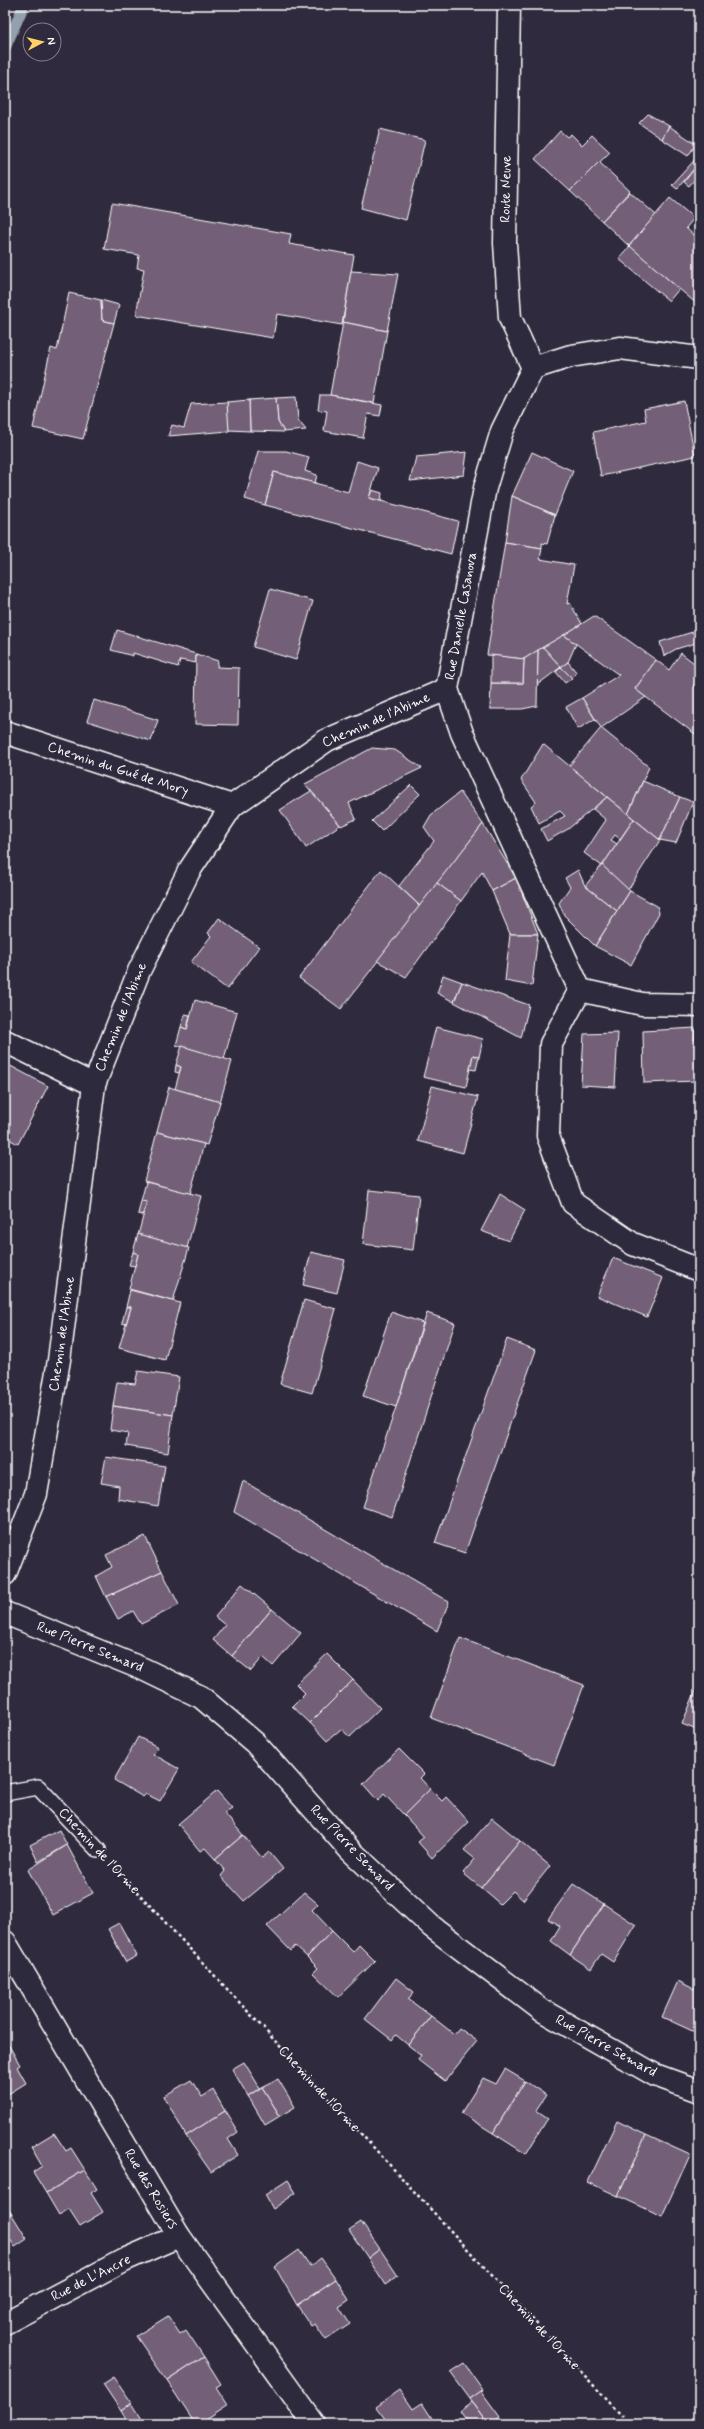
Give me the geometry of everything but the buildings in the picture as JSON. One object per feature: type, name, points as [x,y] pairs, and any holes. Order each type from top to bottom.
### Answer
[{"type":"street","name":"Route Neuve","points":[[509,5],[505,243],[510,318],[533,368]]},
{"type":"street","points":[[533,368],[571,356],[620,348],[699,358]]},
{"type":"street","name":"Rue Danielle Casanova","points":[[533,368],[502,431],[485,488],[447,688],[462,733],[580,990]]},
{"type":"street","name":"Chemin de l'Abime","points":[[5,1574],[36,1494],[60,1360],[94,1085],[138,971],[189,871],[232,806],[327,740],[447,688]]},
{"type":"street","name":"Chemin du Gué de Mory","points":[[5,732],[232,806]]},
{"type":"street","points":[[699,1005],[642,1004],[580,990],[551,1044],[548,1136],[573,1203],[633,1244],[699,1270]]},
{"type":"street","points":[[5,1041],[94,1085]]},
{"type":"street","name":"Rue Pierre Semard","points":[[5,1613],[144,1669],[201,1697],[255,1743],[350,1850],[431,1926],[543,2011],[655,2075],[699,2091]]},
{"type":"street","name":"Rue des Rosiers","points":[[5,1942],[179,2236],[314,2424]]},
{"type":"street","name":"Rue de L'Ancre","points":[[5,2323],[124,2260],[179,2236]]},
{"type":"lane","name":"Chemin de l'Orme","points":[[5,1793],[38,1787],[98,1850]]},
{"type":"path","name":"Chemin de l'Orme","points":[[98,1850],[622,2416]]},
{"type":"waterway","points":[[5,48],[24,5]]}]
